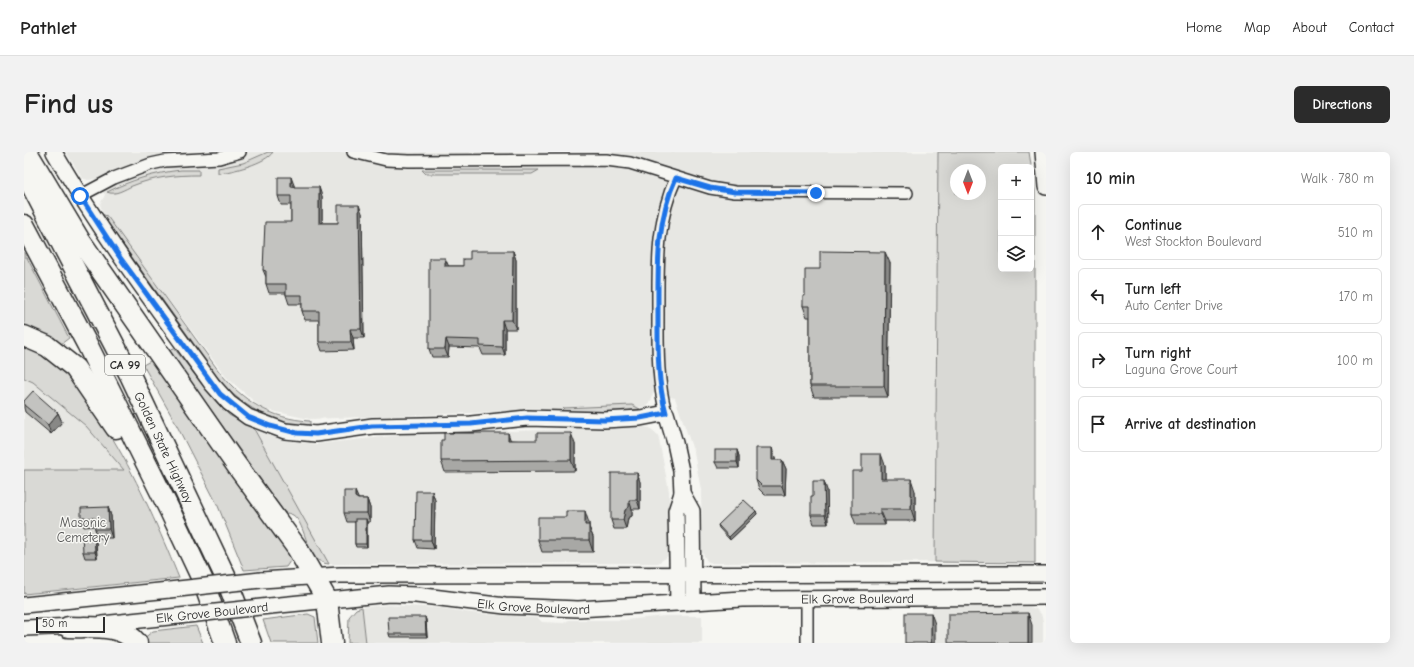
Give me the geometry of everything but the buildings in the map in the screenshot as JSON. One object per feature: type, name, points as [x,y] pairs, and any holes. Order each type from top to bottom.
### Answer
[{"type":"highway","points":[[27,152],[79,239],[218,441],[298,548],[328,600],[332,643]]},
{"type":"highway","name":"Golden State Highway","points":[[24,170],[131,377],[226,578],[251,643]]},
{"type":"highway","name":"Golden State Highway","points":[[24,224],[86,344],[168,509],[203,582],[225,643]]},
{"type":"highway","points":[[24,336],[48,346],[75,368],[91,390],[168,509]]},
{"type":"highway","points":[[68,627],[110,628],[125,633],[137,643]]},
{"type":"main road","points":[[54,152],[80,196],[121,259],[220,394],[248,417],[270,426],[297,433],[316,434],[372,426],[471,424],[527,418],[611,420],[640,418],[666,413],[679,459],[682,493],[676,511],[676,574],[678,603]]},
{"type":"main road","points":[[1043,152],[1046,187]]},
{"type":"main road","points":[[682,493],[692,511],[693,602]]},
{"type":"main road","name":"Elk Grove Boulevard","points":[[25,607],[261,580],[314,576],[1046,574]]},
{"type":"main road","name":"Elk Grove Boulevard","points":[[24,628],[68,627],[389,594],[416,595],[536,608],[578,609],[742,599],[1046,597]]},
{"type":"street","points":[[80,196],[114,178],[151,164],[164,161],[219,158],[240,152]]},
{"type":"street","points":[[353,152],[386,160],[409,161],[606,160],[645,167],[710,188],[756,194],[907,193]]},
{"type":"street","points":[[666,413],[661,396],[658,359],[658,248],[665,210],[676,178]]},
{"type":"street","points":[[806,643],[807,598]]},
{"type":"shaded area","points":[[66,152],[938,152],[935,562],[712,563],[707,561],[702,552],[701,490],[694,453],[675,398],[653,393],[652,399],[643,407],[309,419],[263,409],[226,377],[102,211],[100,204],[105,195],[95,179],[88,180],[82,178]]},
{"type":"shaded area","points":[[24,378],[33,382],[86,426],[124,470],[24,470]]},
{"type":"shaded area","points":[[650,428],[658,435],[669,491],[669,552],[667,557],[658,563],[329,564],[254,429],[283,440],[316,444],[409,434]]},
{"type":"shaded area","points":[[388,605],[441,608],[472,613],[538,618],[542,622],[564,623],[569,620],[625,620],[665,616],[702,616],[702,643],[366,643],[362,607]]},
{"type":"shaded area","points":[[932,607],[1029,607],[1036,609],[1041,614],[1043,621],[1043,643],[932,643]]},
{"type":"green space","points":[[268,152],[273,152],[263,160],[256,163],[240,169],[218,173],[218,168],[243,163]]},
{"type":"green space","points":[[938,152],[1029,152],[1031,164],[998,164],[998,272],[1034,272],[1034,184],[1035,563],[935,562]]},
{"type":"green space","points":[[181,170],[199,170],[199,175],[173,176],[140,183],[117,193],[107,192],[143,178]]},
{"type":"green space","points":[[422,170],[539,170],[532,174],[426,174]]},
{"type":"green space","points":[[101,214],[107,216],[227,381],[237,391],[258,406],[283,417],[310,421],[310,426],[286,423],[263,414],[243,402],[224,386]]},
{"type":"green space","points":[[24,252],[69,338],[61,344],[49,336],[24,326]]},
{"type":"green space","name":"Masonic Cemetery","points":[[24,346],[50,361],[74,384],[97,413],[137,482],[179,578],[24,594],[24,470],[124,470],[86,426],[33,382],[24,378]]},
{"type":"green space","points":[[174,348],[217,403],[229,415],[254,429],[329,564],[321,562],[315,557],[298,520],[293,515],[284,512],[169,351]]},
{"type":"green space","points":[[152,360],[292,558],[286,567],[244,570],[218,506],[175,422],[143,365]]},
{"type":"green space","points":[[632,405],[640,409],[617,412],[560,412],[564,408]]},
{"type":"green space","points":[[362,607],[366,643],[348,643],[349,617],[356,609]]},
{"type":"green space","points":[[308,614],[315,617],[318,643],[271,643],[263,620]]},
{"type":"green space","points":[[196,626],[203,643],[149,643],[143,639],[153,631]]},
{"type":"route","points":[[80,196],[121,259],[212,384],[229,403],[248,417],[285,431],[327,434],[372,426],[471,424],[527,418],[604,420],[640,418],[666,413],[659,382],[657,335],[658,248],[665,210],[676,178],[710,188],[735,192],[756,194],[816,193]]}]
